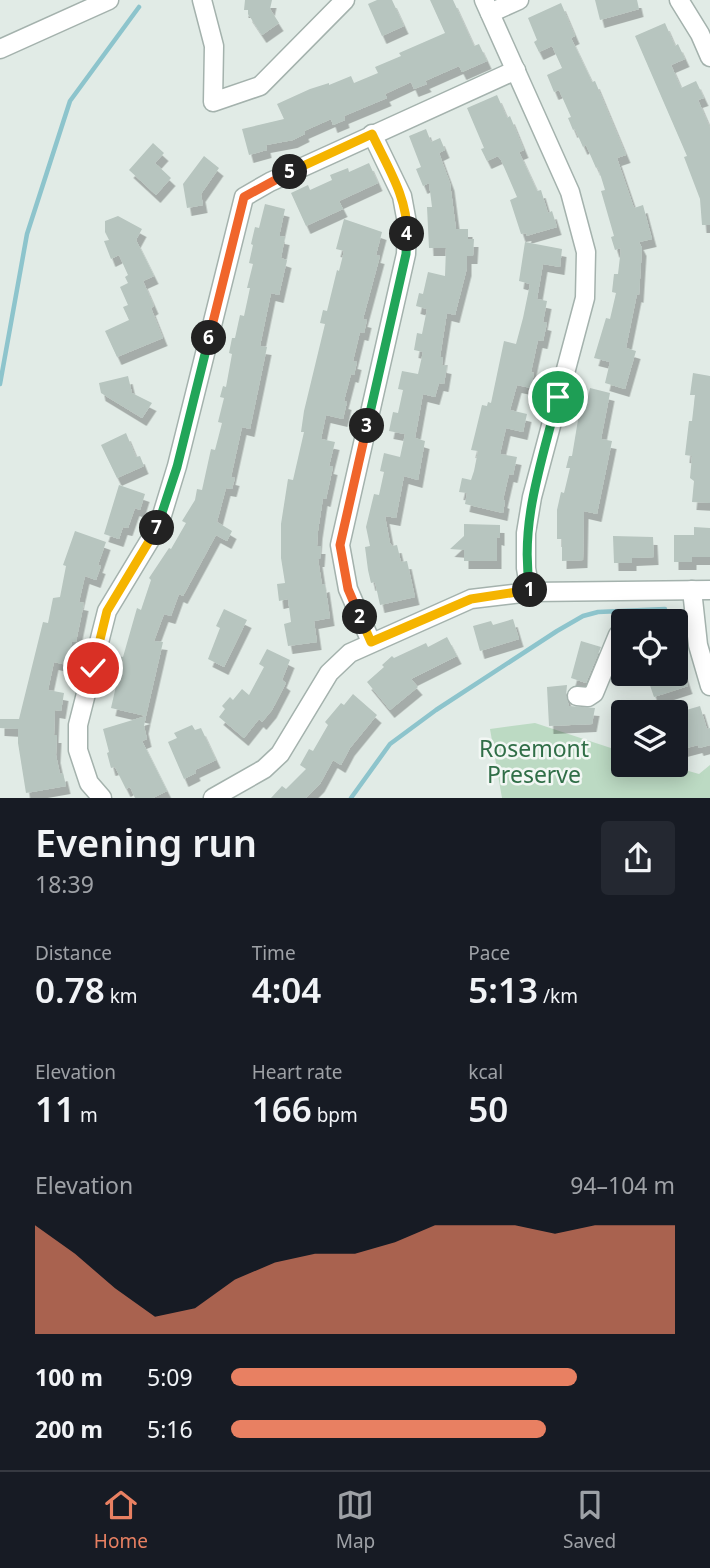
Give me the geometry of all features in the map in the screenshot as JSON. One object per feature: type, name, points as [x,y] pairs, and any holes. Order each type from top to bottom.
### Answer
[{"type":"street","points":[[202,0],[214,46],[213,103],[260,86],[345,0]]},
{"type":"street","points":[[520,0],[487,7],[570,192],[586,252],[585,298],[532,497],[526,568],[530,592]]},
{"type":"street","points":[[679,0],[700,34],[710,57]]},
{"type":"street","points":[[0,49],[99,2]]},
{"type":"street","points":[[102,798],[89,783],[78,750],[78,724],[107,611],[159,525],[177,467],[244,197],[372,134],[516,70]]},
{"type":"street","points":[[371,642],[348,589],[340,545],[406,254],[407,223],[402,196],[372,134]]},
{"type":"street","points":[[213,798],[264,769],[280,754],[328,673],[350,653],[471,599],[530,592],[701,590],[695,623],[702,664],[710,686]]},
{"type":"street","points":[[688,624],[695,623]]},
{"type":"street","points":[[577,696],[589,697],[594,693],[611,652]]},
{"type":"green space","name":"Rosemont Preserve","points":[[535,723],[611,748],[611,777],[688,777],[688,771],[699,774],[710,765],[710,798],[502,798],[490,729]]},
{"type":"building","points":[[245,0],[272,0],[270,9],[279,23],[262,35],[248,10],[244,10]]},
{"type":"building","points":[[377,0],[392,0],[404,26],[382,36],[368,4]]},
{"type":"building","points":[[430,0],[453,0],[474,46],[479,44],[487,61],[462,72],[459,66],[425,81],[427,84],[414,89],[411,82],[385,94],[387,98],[344,116],[345,120],[333,125],[331,119],[304,131],[305,134],[293,140],[266,145],[267,150],[249,155],[242,129],[284,119],[277,104],[310,89],[351,76],[354,83],[378,73],[375,67],[401,56],[399,53],[445,33]]},
{"type":"building","points":[[595,0],[637,0],[639,9],[600,20]]},
{"type":"building","points":[[561,3],[575,36],[571,38],[592,82],[595,81],[626,155],[617,158],[634,208],[643,205],[652,239],[639,242],[642,248],[639,295],[637,294],[626,348],[636,351],[625,389],[605,383],[610,362],[594,358],[606,318],[610,319],[616,293],[612,292],[614,274],[618,274],[621,248],[615,250],[611,237],[614,236],[601,191],[605,190],[598,167],[596,168],[586,145],[583,147],[575,129],[573,130],[568,118],[571,117],[559,90],[554,92],[547,75],[562,68],[552,46],[539,52],[528,18]]},
{"type":"building","points":[[665,23],[675,46],[678,44],[685,59],[671,65],[681,88],[696,81],[704,98],[698,100],[710,128],[710,225],[702,225],[700,199],[684,157],[687,156],[635,36]]},
{"type":"building","points":[[497,95],[507,118],[510,116],[524,150],[519,152],[537,191],[541,190],[548,213],[552,211],[557,227],[526,236],[527,233],[521,234],[510,200],[517,197],[501,160],[498,156],[487,161],[481,149],[484,148],[467,108]]},
{"type":"building","points":[[426,129],[431,142],[440,138],[445,150],[439,153],[450,183],[456,229],[468,229],[468,239],[474,239],[473,256],[467,256],[467,268],[455,315],[447,313],[440,357],[443,357],[442,365],[447,366],[444,384],[439,383],[435,397],[423,394],[415,438],[425,441],[418,480],[404,476],[396,518],[385,516],[390,543],[392,546],[397,545],[401,562],[407,561],[415,597],[380,605],[375,582],[371,583],[368,570],[365,547],[370,546],[366,527],[374,494],[379,495],[384,472],[380,471],[384,453],[400,457],[405,434],[389,431],[393,412],[398,413],[403,390],[398,389],[402,371],[418,374],[423,352],[414,350],[417,333],[422,334],[427,309],[416,306],[419,293],[423,294],[428,272],[445,276],[446,248],[429,248],[427,207],[432,207],[429,183],[423,186],[416,169],[421,167],[409,136]]},
{"type":"building","points":[[153,143],[164,153],[155,163],[171,178],[156,195],[129,170]]},
{"type":"building","points":[[204,156],[219,168],[201,194],[203,205],[187,208],[183,184]]},
{"type":"building","points":[[369,163],[378,183],[339,201],[343,209],[306,226],[291,193],[308,185],[310,190],[332,180],[330,175],[348,168],[349,172]]},
{"type":"building","points":[[265,204],[285,209],[280,236],[285,237],[281,258],[287,260],[279,295],[271,293],[260,346],[267,347],[250,429],[242,427],[231,477],[235,478],[232,489],[226,488],[217,522],[232,531],[227,541],[216,535],[183,596],[179,594],[171,616],[164,614],[154,641],[163,642],[146,716],[111,708],[119,656],[123,657],[137,608],[141,610],[151,580],[149,578],[186,523],[182,521],[195,500],[197,489],[202,490],[211,449],[215,450],[222,423],[218,422],[224,398],[220,397],[223,386],[226,387],[232,338],[235,338],[240,315],[244,316],[250,288],[247,288],[253,264],[249,263],[251,244],[255,227],[259,228]]},
{"type":"building","points":[[118,216],[142,229],[136,240],[154,276],[143,281],[154,306],[151,308],[163,338],[117,357],[105,331],[129,320],[123,307],[128,305],[120,287],[128,283],[125,277],[128,275],[119,255],[111,259],[104,241],[109,240],[105,232],[105,221]]},
{"type":"building","points":[[344,219],[382,232],[376,255],[380,256],[363,319],[367,320],[364,333],[360,332],[353,361],[357,362],[344,401],[347,402],[343,419],[326,415],[321,439],[335,442],[329,466],[333,467],[326,499],[323,498],[317,546],[321,546],[318,559],[330,618],[314,621],[317,642],[288,646],[284,624],[291,622],[288,599],[279,601],[277,584],[285,583],[281,558],[281,524],[288,479],[293,480],[304,432],[301,432],[304,411],[325,324],[320,323],[323,310],[327,311],[344,251],[336,249]]},
{"type":"building","points":[[525,242],[562,249],[560,267],[543,264],[537,299],[547,301],[543,322],[547,323],[543,341],[538,340],[531,372],[534,373],[531,388],[517,385],[510,410],[527,414],[523,432],[506,428],[500,454],[517,457],[513,475],[509,474],[503,513],[465,504],[467,493],[459,492],[462,478],[471,480],[474,471],[478,451],[471,450],[482,405],[491,403],[504,341],[516,344],[523,318],[530,284],[519,281]]},
{"type":"building","points":[[693,373],[710,376],[710,503],[692,502],[692,456],[685,455],[695,395],[690,395]]},
{"type":"building","points":[[128,376],[132,393],[152,403],[142,418],[101,393],[99,383]]},
{"type":"building","points":[[590,388],[610,393],[601,439],[612,441],[597,514],[584,511],[583,560],[562,561],[562,539],[557,539],[557,510],[570,468],[566,468],[569,456],[572,456],[580,408],[585,409]]},
{"type":"building","points":[[126,433],[136,457],[140,456],[144,466],[117,478],[101,445]]},
{"type":"building","points":[[119,485],[145,494],[140,510],[135,508],[128,528],[123,527],[119,539],[104,534]]},
{"type":"building","points":[[464,524],[500,525],[497,561],[464,561],[464,550],[450,549],[464,536]]},
{"type":"building","points":[[694,527],[710,528],[710,557],[692,557],[692,562],[674,562],[674,535],[694,535]]},
{"type":"building","points":[[75,531],[106,542],[96,580],[85,576],[79,602],[84,603],[76,642],[72,641],[67,665],[54,662],[48,690],[64,693],[61,711],[55,710],[54,735],[57,735],[56,755],[60,774],[63,773],[66,786],[26,793],[18,729],[0,728],[0,719],[19,719],[43,622],[48,623],[53,598],[60,597],[66,566],[63,565]]},
{"type":"building","points":[[613,536],[653,537],[654,557],[632,558],[632,563],[614,563]]},
{"type":"building","points":[[224,609],[247,620],[224,667],[208,659],[220,628],[216,626]]},
{"type":"building","points":[[513,619],[519,639],[480,651],[473,626],[491,621],[493,625]]},
{"type":"building","points":[[447,637],[457,656],[411,679],[418,687],[390,710],[367,682],[392,656],[394,658],[426,643],[428,647]]},
{"type":"building","points":[[581,641],[601,647],[586,683],[571,678]]},
{"type":"building","points":[[267,649],[290,660],[282,680],[286,683],[272,710],[262,722],[259,719],[244,738],[219,717],[225,709],[222,706],[230,697],[233,700],[242,689],[249,695],[264,667],[259,664]]},
{"type":"building","points":[[567,685],[569,706],[595,708],[592,724],[549,726],[547,687]]},
{"type":"building","points":[[650,686],[688,686],[654,697]]},
{"type":"building","points":[[353,694],[377,715],[350,748],[341,765],[333,760],[320,784],[306,798],[271,798],[282,786],[286,789],[306,769],[300,765],[309,749],[313,751],[328,725],[325,722],[341,703],[344,705]]},
{"type":"building","points":[[700,706],[707,729],[710,728],[710,745],[688,748],[688,710]]},
{"type":"building","points":[[146,716],[144,726],[147,739],[142,741],[167,791],[153,798],[135,798],[130,787],[126,789],[115,767],[111,768],[103,729]]},
{"type":"building","points":[[192,725],[195,730],[201,728],[216,760],[195,770],[196,773],[184,779],[168,742],[177,738],[174,733]]},
{"type":"waterway","points":[[0,384],[27,234],[70,101],[139,7]]},
{"type":"waterway","points":[[351,798],[390,744],[436,710],[583,616],[611,611]]},
{"type":"route","points":[[93,668],[107,611],[159,525],[177,467],[244,197],[372,134],[402,196],[407,223],[406,254],[340,545],[348,589],[371,642],[471,599],[530,592],[526,568],[532,497],[558,397]]}]
